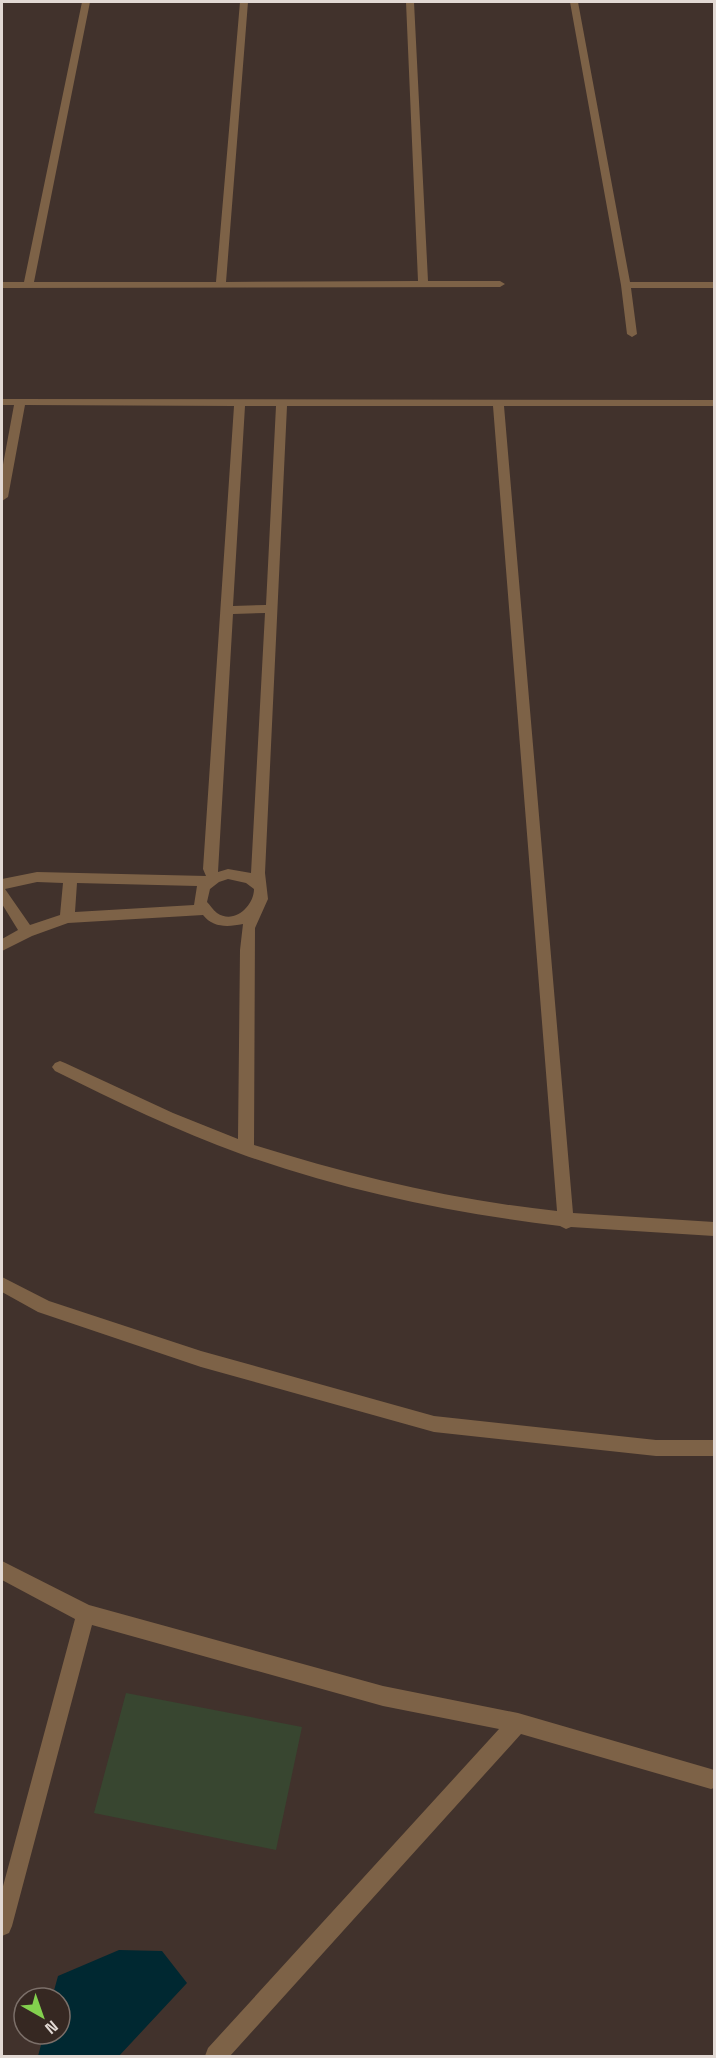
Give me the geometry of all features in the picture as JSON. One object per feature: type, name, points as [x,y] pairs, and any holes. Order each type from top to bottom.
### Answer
[{"type":"street","points":[[28,285],[86,2]]},
{"type":"street","points":[[221,285],[244,2]]},
{"type":"street","points":[[410,2],[423,284]]},
{"type":"street","points":[[574,2],[626,285],[632,334]]},
{"type":"street","points":[[2,285],[500,284]]},
{"type":"street","points":[[626,285],[714,285]]},
{"type":"street","points":[[2,402],[713,403],[714,415]]},
{"type":"street","points":[[2,497],[20,402]]},
{"type":"street","points":[[212,880],[210,869],[240,403]]},
{"type":"street","points":[[246,1149],[248,928],[262,894],[258,873],[282,403]]},
{"type":"street","points":[[498,403],[566,1222]]},
{"type":"street","points":[[227,610],[272,609]]},
{"type":"street","points":[[247,950],[235,932],[207,913],[200,903],[200,895],[203,887],[212,880],[228,874],[247,877],[260,888]]},
{"type":"street","points":[[2,884],[37,878],[212,880]]},
{"type":"street","points":[[67,918],[70,878]]},
{"type":"street","points":[[2,893],[27,932]]},
{"type":"street","points":[[2,946],[27,932],[67,918],[207,913],[230,921],[241,919],[257,909]]},
{"type":"street","points":[[60,1067],[167,1118],[246,1149],[350,1181],[459,1205],[566,1222],[647,1228],[714,1229]]},
{"type":"street","points":[[2,1284],[44,1307],[201,1359],[434,1424],[656,1448],[714,1448]]},
{"type":"street","points":[[2,1570],[86,1614],[383,1696],[518,1723],[711,1779]]},
{"type":"street","points":[[2,1926],[86,1614]]},
{"type":"street","points":[[216,2056],[518,1723]]},
{"type":"green space","points":[[126,1693],[302,1727],[276,1850],[94,1813]]},
{"type":"water","points":[[119,1950],[162,1951],[187,1983],[119,2056],[38,2056],[41,2046],[72,2046],[72,1986],[55,1986],[58,1976]]}]
